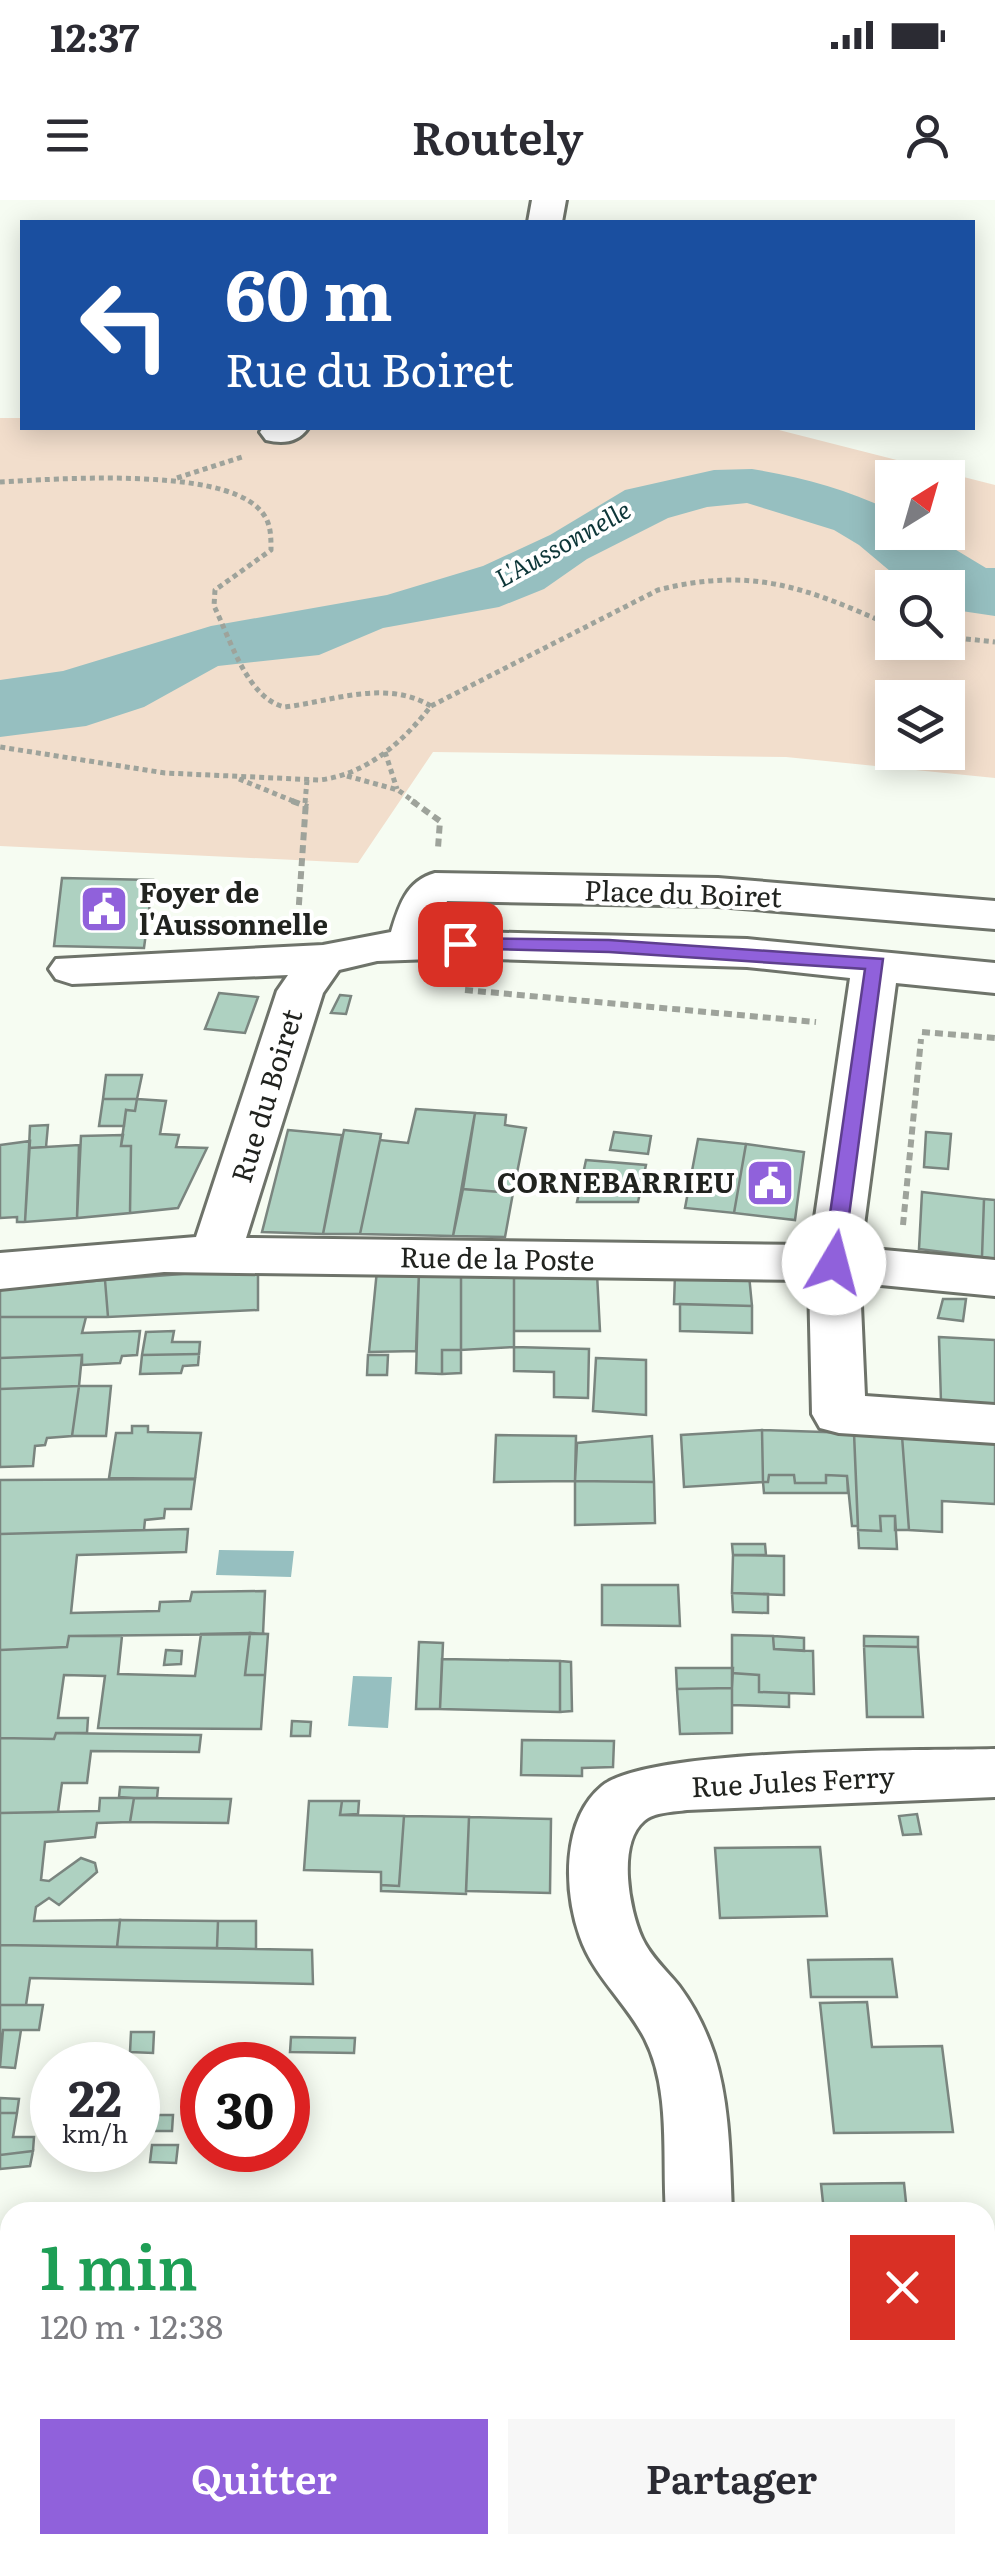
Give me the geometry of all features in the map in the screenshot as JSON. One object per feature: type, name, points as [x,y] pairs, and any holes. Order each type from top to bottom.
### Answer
[{"type":"street","name":"Place du Boiret","points":[[435,888],[718,892],[995,915]]},
{"type":"street","points":[[409,946],[423,902],[435,888]]},
{"type":"street","points":[[72,970],[323,959],[377,947],[609,946],[876,964],[995,978]]},
{"type":"street","name":"Rue du Boiret","points":[[215,1255],[300,990],[323,959]]},
{"type":"street","points":[[876,964],[834,1263],[839,1414],[995,1424]]},
{"type":"street","name":"Rue de la Poste","points":[[0,1271],[164,1254],[834,1263],[995,1278]]},
{"type":"street","name":"Rue Jules Ferry","points":[[698,2202],[691,2086],[674,2032],[611,1940],[597,1870],[608,1828],[624,1802],[647,1791],[706,1784],[995,1772]]},
{"type":"path","points":[[0,482],[176,478],[199,469],[232,465],[284,430]]},
{"type":"path","points":[[176,478],[260,510],[271,524],[270,550],[215,590],[214,606],[258,693],[270,704],[285,707],[392,691],[420,697],[431,706]]},
{"type":"path","points":[[346,776],[414,730],[431,706],[658,590],[698,578],[797,583],[875,618]]},
{"type":"path","points":[[965,638],[995,642]]},
{"type":"path","points":[[0,747],[46,748],[105,764],[234,777],[308,780],[346,776],[398,790],[440,820],[435,888]]},
{"type":"path","points":[[386,752],[398,790]]},
{"type":"path","points":[[234,777],[308,808]]},
{"type":"path","points":[[308,780],[295,946],[323,959]]},
{"type":"path","points":[[452,990],[995,1038]]},
{"type":"path","points":[[898,1269],[922,1032]]},
{"type":"shaded area","points":[[0,418],[20,418],[20,430],[779,430],[897,460],[875,460],[875,550],[965,550],[965,477],[995,485],[995,778],[915,770],[965,770],[965,680],[875,680],[875,766],[786,757],[433,752],[358,863],[0,846]]},
{"type":"water","name":"L'Aussonnelle","points":[[752,469],[807,480],[875,504],[875,550],[956,550],[986,568],[995,568],[995,616],[965,612],[965,570],[889,570],[834,530],[747,503],[707,507],[668,518],[587,559],[544,589],[499,607],[383,628],[319,655],[218,666],[144,707],[86,726],[0,737],[0,680],[63,671],[211,626],[387,595],[483,566],[550,535],[625,490],[714,470]]},
{"type":"water","points":[[219,1550],[294,1551],[291,1577],[216,1575]]},
{"type":"water","points":[[353,1676],[392,1677],[388,1728],[348,1726]]},
{"type":"building","name":"Foyer de l'Aussonnelle","points":[[62,878],[153,880],[144,948],[54,946]]},
{"type":"building","points":[[219,993],[258,997],[245,1033],[205,1029]]},
{"type":"building","points":[[340,995],[351,996],[346,1014],[331,1013]]},
{"type":"building","points":[[106,1075],[142,1075],[137,1099],[103,1099]]},
{"type":"building","points":[[103,1099],[137,1099],[135,1111],[126,1110],[124,1126],[99,1126]]},
{"type":"building","points":[[137,1099],[166,1101],[160,1134],[179,1135],[176,1147],[207,1148],[178,1208],[130,1213],[131,1146],[121,1146],[126,1110],[135,1111]]},
{"type":"building","points":[[416,1109],[475,1113],[453,1236],[360,1234],[380,1140],[408,1143]]},
{"type":"building","points":[[475,1113],[506,1115],[505,1125],[526,1128],[513,1193],[463,1189]]},
{"type":"building","points":[[48,1125],[46,1147],[29,1148],[30,1126]]},
{"type":"building","points":[[288,1130],[342,1135],[323,1234],[262,1232]]},
{"type":"building","points":[[344,1130],[381,1134],[380,1140],[360,1234],[323,1234]]},
{"type":"building","points":[[614,1132],[651,1136],[648,1154],[610,1150]]},
{"type":"building","points":[[926,1132],[951,1134],[948,1169],[924,1167]]},
{"type":"building","points":[[123,1135],[121,1146],[131,1146],[130,1213],[77,1218],[81,1136]]},
{"type":"building","points":[[698,1139],[746,1144],[734,1213],[685,1208]]},
{"type":"building","points":[[30,1141],[25,1222],[17,1222],[17,1217],[0,1218],[0,1145]]},
{"type":"building","name":"CORNEBARRIEU","points":[[746,1144],[804,1152],[795,1220],[734,1213]]},
{"type":"building","points":[[79,1145],[77,1218],[25,1222],[29,1148]]},
{"type":"building","points":[[586,1160],[646,1165],[638,1202],[577,1202]]},
{"type":"building","points":[[463,1189],[513,1193],[505,1237],[453,1236]]},
{"type":"building","points":[[922,1192],[984,1199],[982,1257],[919,1249]]},
{"type":"building","points":[[984,1199],[995,1200],[995,1259],[982,1257]]},
{"type":"building","points":[[258,1268],[258,1310],[108,1317],[105,1280]]},
{"type":"building","points":[[377,1270],[419,1271],[416,1351],[369,1352]]},
{"type":"building","points":[[419,1271],[461,1272],[461,1350],[442,1350],[442,1374],[416,1373]]},
{"type":"building","points":[[461,1272],[514,1272],[514,1347],[461,1350]]},
{"type":"building","points":[[514,1272],[597,1274],[600,1331],[514,1331]]},
{"type":"building","points":[[675,1274],[749,1275],[752,1306],[674,1304]]},
{"type":"building","points":[[105,1280],[108,1317],[0,1317],[0,1289]]},
{"type":"building","points":[[943,1299],[966,1299],[963,1321],[938,1318]]},
{"type":"building","points":[[680,1304],[752,1306],[752,1333],[680,1331]]},
{"type":"building","points":[[0,1317],[86,1317],[82,1333],[140,1331],[137,1355],[122,1356],[120,1363],[82,1365],[82,1355],[0,1358]]},
{"type":"building","points":[[174,1331],[172,1342],[200,1342],[199,1354],[142,1355],[146,1332]]},
{"type":"building","points":[[939,1337],[995,1340],[995,1405],[941,1402]]},
{"type":"building","points":[[514,1347],[589,1349],[588,1398],[554,1397],[554,1372],[514,1371]]},
{"type":"building","points":[[442,1350],[461,1350],[461,1373],[442,1374]]},
{"type":"building","points":[[199,1354],[198,1365],[183,1366],[181,1373],[140,1374],[142,1355]]},
{"type":"building","points":[[82,1355],[79,1386],[0,1389],[0,1358]]},
{"type":"building","points":[[368,1355],[388,1355],[387,1375],[367,1375]]},
{"type":"building","points":[[596,1358],[646,1360],[646,1415],[593,1411]]},
{"type":"building","points":[[79,1386],[111,1386],[106,1436],[72,1436]]},
{"type":"building","points":[[79,1386],[72,1436],[47,1438],[45,1445],[35,1446],[33,1466],[0,1467],[0,1389]]},
{"type":"building","points":[[132,1426],[148,1426],[148,1432],[201,1433],[195,1479],[109,1478],[116,1433],[132,1433]]},
{"type":"building","points":[[762,1430],[763,1482],[684,1487],[681,1435]]},
{"type":"building","points":[[762,1430],[854,1433],[858,1526],[852,1526],[847,1476],[826,1475],[826,1483],[795,1483],[794,1475],[769,1475],[768,1482],[763,1482]]},
{"type":"building","points":[[854,1433],[902,1436],[909,1530],[895,1530],[895,1516],[880,1516],[881,1531],[858,1530]]},
{"type":"building","points":[[496,1435],[576,1436],[575,1481],[494,1482]]},
{"type":"building","points":[[652,1436],[654,1482],[575,1481],[577,1443]]},
{"type":"building","points":[[902,1436],[995,1440],[995,1504],[942,1501],[942,1532],[909,1530]]},
{"type":"building","points":[[769,1475],[794,1475],[795,1483],[826,1483],[826,1475],[847,1476],[848,1493],[764,1493],[763,1482],[768,1482]]},
{"type":"building","points":[[195,1479],[191,1509],[165,1509],[164,1518],[145,1520],[144,1530],[0,1534],[0,1480]]},
{"type":"building","points":[[575,1481],[654,1482],[655,1523],[575,1525]]},
{"type":"building","points":[[880,1516],[895,1516],[897,1549],[859,1548],[858,1530],[881,1531]]},
{"type":"building","points":[[188,1529],[186,1552],[77,1555],[71,1613],[159,1611],[160,1602],[190,1601],[192,1592],[265,1591],[263,1634],[69,1636],[67,1647],[0,1650],[0,1534]]},
{"type":"building","points":[[732,1544],[765,1544],[766,1555],[733,1555]]},
{"type":"building","points":[[733,1555],[784,1556],[784,1595],[732,1593]]},
{"type":"building","points":[[602,1585],[678,1585],[680,1626],[602,1625]]},
{"type":"building","points":[[732,1593],[768,1594],[768,1613],[733,1612]]},
{"type":"building","points":[[250,1633],[245,1675],[265,1675],[261,1729],[98,1728],[105,1676],[64,1675],[58,1718],[88,1718],[87,1733],[56,1733],[54,1739],[0,1738],[0,1650],[67,1647],[69,1636],[122,1636],[118,1674],[195,1676],[201,1634]]},
{"type":"building","points":[[250,1633],[268,1634],[265,1675],[245,1675]]},
{"type":"building","points":[[732,1635],[773,1636],[774,1649],[813,1651],[814,1694],[759,1692],[759,1675],[732,1673]]},
{"type":"building","points":[[773,1636],[804,1638],[804,1651],[774,1649]]},
{"type":"building","points":[[864,1636],[918,1637],[918,1647],[864,1646]]},
{"type":"building","points":[[419,1642],[443,1643],[440,1709],[416,1709]]},
{"type":"building","points":[[864,1646],[918,1647],[923,1717],[867,1717]]},
{"type":"building","points":[[166,1650],[182,1651],[181,1664],[164,1665]]},
{"type":"building","points":[[442,1659],[560,1661],[560,1712],[440,1709]]},
{"type":"building","points":[[560,1661],[571,1662],[572,1711],[560,1712]]},
{"type":"building","points":[[676,1668],[733,1668],[732,1688],[677,1689]]},
{"type":"building","points":[[732,1673],[759,1675],[759,1692],[789,1693],[789,1707],[732,1705]]},
{"type":"building","points":[[732,1688],[732,1733],[680,1734],[677,1689]]},
{"type":"building","points":[[292,1721],[311,1722],[310,1736],[291,1736]]},
{"type":"building","points":[[56,1733],[201,1735],[199,1752],[91,1751],[87,1783],[62,1783],[58,1812],[0,1813],[0,1738],[54,1739]]},
{"type":"building","points":[[522,1740],[614,1741],[613,1767],[582,1768],[582,1776],[521,1775]]},
{"type":"building","points":[[120,1787],[158,1788],[157,1798],[119,1797]]},
{"type":"building","points":[[100,1798],[134,1798],[130,1822],[97,1823],[95,1837],[45,1842],[41,1880],[49,1881],[81,1858],[95,1863],[97,1872],[59,1905],[49,1898],[36,1907],[34,1921],[120,1920],[117,1947],[0,1945],[0,1813],[99,1811]]},
{"type":"building","points":[[134,1798],[231,1799],[228,1823],[130,1822]]},
{"type":"building","points":[[309,1801],[342,1801],[340,1815],[404,1816],[399,1886],[381,1885],[381,1872],[304,1870]]},
{"type":"building","points":[[342,1801],[359,1801],[358,1814],[340,1815]]},
{"type":"building","points":[[917,1814],[921,1834],[903,1835],[899,1816]]},
{"type":"building","points":[[404,1816],[469,1817],[466,1894],[381,1891],[381,1885],[399,1886]]},
{"type":"building","points":[[469,1817],[551,1819],[550,1893],[466,1891]]},
{"type":"building","points":[[820,1847],[827,1916],[720,1918],[715,1848]]},
{"type":"building","points":[[120,1920],[218,1921],[217,1948],[117,1947]]},
{"type":"building","points":[[218,1921],[256,1921],[256,1949],[217,1948]]},
{"type":"building","points":[[0,1945],[312,1950],[313,1984],[30,1978],[26,2005],[0,2005]]},
{"type":"building","points":[[892,1959],[897,1997],[811,1997],[808,1960]]},
{"type":"building","points":[[867,2002],[872,2047],[942,2046],[953,2132],[834,2133],[820,2003]]},
{"type":"building","points":[[0,2005],[43,2005],[39,2030],[3,2030],[0,2053]]},
{"type":"building","points":[[3,2030],[21,2030],[15,2068],[0,2067]]},
{"type":"building","points":[[131,2032],[154,2032],[154,2042],[130,2042]]},
{"type":"building","points":[[291,2037],[355,2038],[354,2053],[310,2052],[310,2042],[291,2042]]},
{"type":"building","points":[[0,2098],[19,2099],[17,2113],[0,2113]]},
{"type":"building","points":[[0,2113],[17,2113],[13,2137],[30,2137],[30,2151],[0,2155]]},
{"type":"building","points":[[160,2115],[173,2115],[172,2131],[160,2131]]},
{"type":"building","points":[[160,2145],[178,2145],[176,2163],[160,2162]]},
{"type":"building","points":[[30,2151],[30,2166],[0,2169],[0,2155]]},
{"type":"building","points":[[904,2183],[906,2202],[823,2202],[821,2184]]},
{"type":"place","name":"Foyer de l'Aussonnelle","points":[[104,909]]},
{"type":"place","name":"CORNEBARRIEU","points":[[770,1183]]},
{"type":"route","points":[[460,944],[609,946],[876,964],[834,1263]]}]
